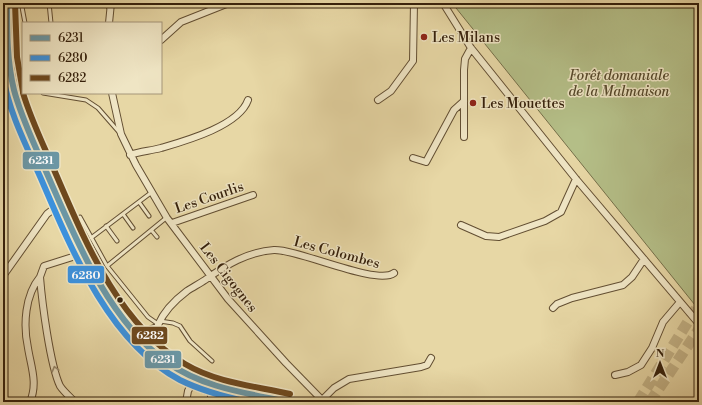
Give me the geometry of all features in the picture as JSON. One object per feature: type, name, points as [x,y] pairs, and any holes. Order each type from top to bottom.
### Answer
[{"type":"street","points":[[7,3],[9,68],[14,90],[58,205]]},
{"type":"street","points":[[162,39],[181,22],[229,3]]},
{"type":"street","points":[[378,100],[391,91],[413,61],[414,3]]},
{"type":"street","points":[[443,3],[471,48],[576,180],[699,324]]},
{"type":"street","points":[[109,22],[110,6]]},
{"type":"street","points":[[464,137],[465,59],[471,48]]},
{"type":"street","points":[[3,72],[19,126],[81,253],[102,294],[139,340],[176,376],[193,381],[231,397],[288,402]]},
{"type":"street","name":"Les Cigognes","points":[[112,94],[121,134],[130,155],[169,220],[234,304],[323,401]]},
{"type":"street","points":[[130,155],[171,145],[219,127],[237,116],[246,106],[248,100]]},
{"type":"street","points":[[413,158],[426,162],[454,110],[464,101]]},
{"type":"street","points":[[461,225],[486,236],[499,237],[545,221],[561,212],[576,180]]},
{"type":"street","name":"Les Courlis","points":[[169,220],[253,195]]},
{"type":"street","points":[[3,276],[47,214],[58,205]]},
{"type":"street","name":"Les Colombes","points":[[139,340],[149,330],[158,324],[175,301],[211,275],[242,258],[275,250],[290,251],[320,262],[370,274],[386,277],[394,273]]},
{"type":"street","points":[[30,402],[35,378],[27,346],[28,299],[35,283],[40,278],[44,266],[81,253]]},
{"type":"street","points":[[553,308],[557,304],[572,298],[623,285],[632,277],[644,259]]},
{"type":"street","points":[[40,278],[51,353],[58,381],[61,387],[75,402]]},
{"type":"street","points":[[615,375],[628,372],[642,365],[652,348],[663,322],[680,302]]},
{"type":"street","name":"Les Colombes","points":[[149,350],[157,335],[158,324]]},
{"type":"street","points":[[323,401],[334,388],[348,379],[421,367],[427,365],[431,358]]},
{"type":"street","points":[[186,402],[188,391],[193,381]]},
{"type":"street","points":[[210,402],[213,389]]},
{"type":"street","points":[[242,399],[251,402]]},
{"type":"lane","points":[[24,3],[22,7],[24,22]]},
{"type":"lane","points":[[49,3],[51,22]]},
{"type":"lane","points":[[105,3],[110,6]]},
{"type":"lane","points":[[49,94],[86,100],[98,108],[121,134]]},
{"type":"lane","points":[[91,238],[152,192]]},
{"type":"lane","points":[[139,202],[150,216]]},
{"type":"lane","points":[[123,214],[133,228]]},
{"type":"lane","points":[[80,217],[107,266],[148,317],[158,324],[173,322],[180,326],[190,340],[212,361]]},
{"type":"lane","points":[[107,266],[152,231],[169,220]]},
{"type":"lane","points":[[106,226],[117,241]]},
{"type":"lane","points":[[152,231],[157,237]]},
{"type":"green space","name":"Forêt domaniale de la Malmaison","points":[[452,3],[699,3],[699,310]]},
{"type":"tunnel","points":[[638,402],[699,304]]},
{"type":"tunnel","points":[[650,402],[699,329]]},
{"type":"transit line","name":"6231","points":[[7,3],[7,36],[10,69],[20,110],[68,221],[94,275],[110,300],[127,324],[146,345],[168,363],[211,384],[288,402]]},
{"type":"transit line","name":"6282","points":[[15,3],[17,57],[22,86]]},
{"type":"transit line","name":"6280","points":[[3,76],[19,130],[66,236],[80,265],[113,319],[133,343],[155,364],[180,380],[214,393],[249,402]]},
{"type":"transit line","name":"6282","points":[[23,94],[38,133],[92,253],[122,304],[141,327],[161,347],[185,364],[210,376],[290,394]]},
{"type":"place","name":"Les Milans","points":[[424,37]]},
{"type":"place","name":"Les Mouettes","points":[[473,103]]}]
